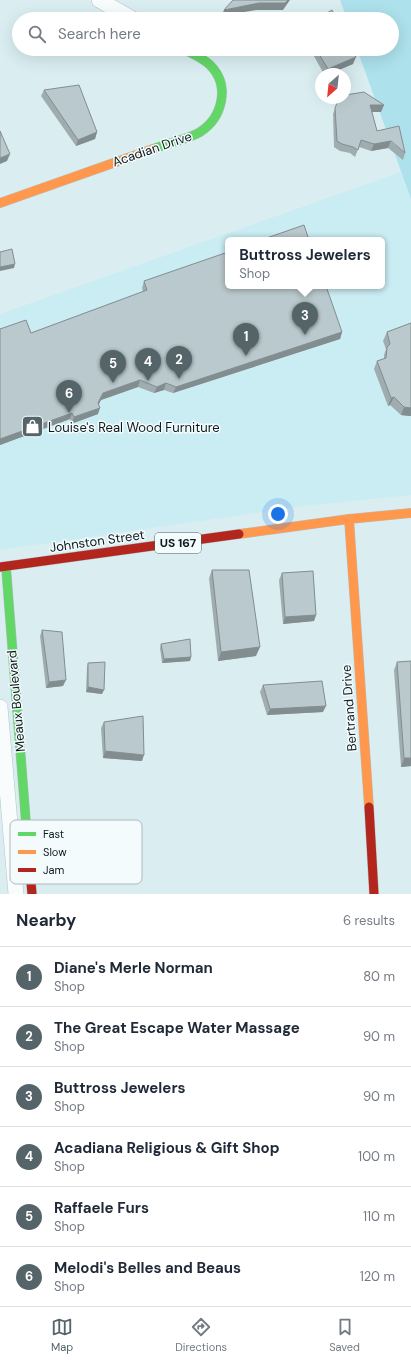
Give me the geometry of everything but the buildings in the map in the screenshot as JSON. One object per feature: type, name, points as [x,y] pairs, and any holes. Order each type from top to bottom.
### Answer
[{"type":"main road","name":"Acadian Drive","points":[[0,203],[198,133],[207,128],[216,118],[221,105],[221,81],[210,66],[195,56]]},
{"type":"main road","name":"Johnston Street","points":[[3,567],[350,519],[411,513]]},
{"type":"main road","name":"Bertrand Drive","points":[[350,519],[369,794],[374,894]]},
{"type":"main road","name":"Meaux Boulevard","points":[[3,567],[26,820]]},
{"type":"main road","name":"Meaux Boulevard","points":[[31,884],[32,894]]},
{"type":"street","points":[[99,0],[120,12]]},
{"type":"street","name":"Meaux Boulevard","points":[[0,707],[10,825]]},
{"type":"street","points":[[9,814],[25,812]]},
{"type":"street","name":"Meaux Boulevard","points":[[15,884],[16,894]]},
{"type":"shaded area","points":[[340,0],[411,0],[411,199],[360,56],[399,56],[399,12],[344,12]]},
{"type":"shaded area","points":[[401,172],[411,199],[411,495],[304,506],[0,550],[0,314]]},
{"type":"traffic: fast","points":[[153,149],[190,137],[200,132],[214,119],[221,101],[222,92],[220,82],[217,73],[210,65],[197,56]]},
{"type":"traffic: fast","points":[[6,567],[26,820]]},
{"type":"traffic: slow","points":[[0,203],[153,149]]},
{"type":"traffic: slow","points":[[239,534],[349,519],[411,513]]},
{"type":"traffic: slow","points":[[349,519],[369,807]]},
{"type":"traffic: jam","points":[[0,567],[239,534]]},
{"type":"traffic: jam","points":[[369,807],[374,894]]},
{"type":"traffic: jam","points":[[31,884],[32,894]]},
{"type":"place","name":"Buttross Jewelers","points":[[305,335]]},
{"type":"place","name":"Diane's Merle Norman","points":[[246,356]]},
{"type":"place","name":"The Great Escape Water Massage","points":[[179,379]]},
{"type":"place","name":"Acadiana Religious & Gift Shop","points":[[148,381]]},
{"type":"place","name":"Raffaele Furs","points":[[113,383]]},
{"type":"place","name":"Melodi's Belles and Beaus","points":[[69,413]]},
{"type":"place","name":"Louise's Real Wood Furniture","points":[[32,427]]}]
